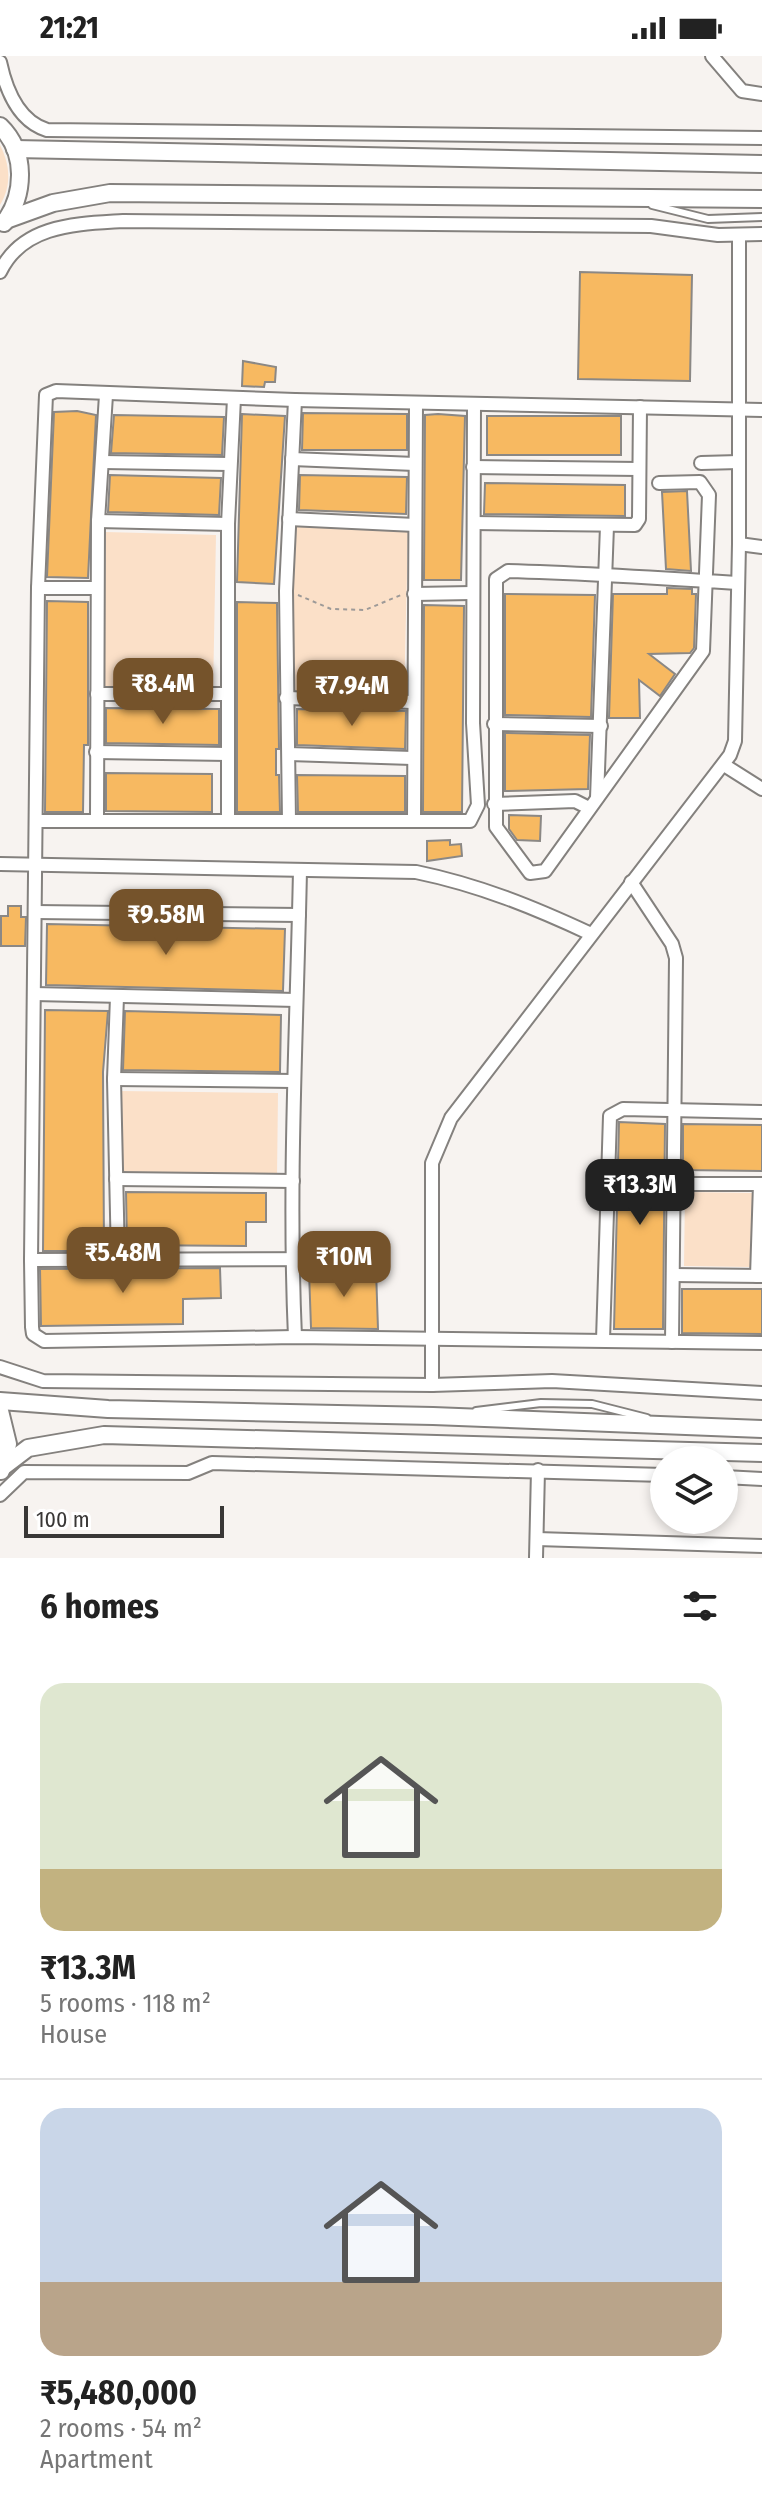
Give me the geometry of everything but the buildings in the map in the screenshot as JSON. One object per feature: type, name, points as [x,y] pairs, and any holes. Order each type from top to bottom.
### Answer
[{"type":"street","points":[[712,56],[742,91],[762,94]]},
{"type":"street","points":[[0,62],[21,114],[30,123],[47,130],[762,138]]},
{"type":"street","points":[[3,224],[20,186],[15,149],[2,128],[21,114]]},
{"type":"street","points":[[15,149],[762,164]]},
{"type":"street","points":[[3,224],[53,203],[110,193],[762,199]]},
{"type":"street","points":[[142,193],[144,221]]},
{"type":"street","points":[[0,272],[21,245],[46,230],[76,224],[144,221],[651,226],[739,235],[762,234]]},
{"type":"street","points":[[432,1385],[432,1163],[439,1139],[451,1118],[591,934],[724,765],[735,741],[739,544],[739,235]]},
{"type":"street","points":[[762,410],[50,392],[44,400],[38,588],[31,1260],[33,1334],[44,1341],[432,1337],[762,1343]]},
{"type":"street","points":[[97,820],[98,521],[106,395]]},
{"type":"street","points":[[228,821],[228,524],[234,398]]},
{"type":"street","points":[[289,821],[286,591],[295,400]]},
{"type":"street","points":[[414,820],[416,403]]},
{"type":"street","points":[[36,821],[414,820],[464,823],[477,812],[472,593],[474,404]]},
{"type":"street","points":[[474,523],[607,526],[637,522],[640,407]]},
{"type":"street","points":[[292,459],[415,464]]},
{"type":"street","points":[[103,462],[229,464]]},
{"type":"street","points":[[701,463],[739,462]]},
{"type":"street","points":[[473,467],[639,469]]},
{"type":"street","points":[[659,483],[700,482],[706,487],[708,581],[703,651],[545,871],[535,875],[498,835],[494,804],[496,579],[508,571],[604,575],[708,581],[737,583]]},
{"type":"street","points":[[289,519],[415,525]]},
{"type":"street","points":[[98,521],[228,524]]},
{"type":"street","points":[[593,803],[601,726],[607,526]]},
{"type":"street","points":[[739,544],[762,547]]},
{"type":"street","points":[[38,588],[97,588]]},
{"type":"street","points":[[414,594],[472,593]]},
{"type":"street","points":[[97,694],[228,694]]},
{"type":"street","points":[[286,698],[413,702]]},
{"type":"street","points":[[494,724],[601,726]]},
{"type":"street","points":[[96,752],[228,754]]},
{"type":"street","points":[[289,754],[412,758]]},
{"type":"street","points":[[724,765],[762,789]]},
{"type":"street","points":[[494,804],[593,803]]},
{"type":"street","points":[[0,864],[416,872],[461,881],[519,900],[591,934]]},
{"type":"street","points":[[295,1337],[291,1258],[300,870]]},
{"type":"street","points":[[631,882],[675,951],[677,1110],[672,1342]]},
{"type":"street","points":[[35,912],[299,915]]},
{"type":"street","points":[[34,994],[296,1000]]},
{"type":"street","points":[[117,997],[114,1079],[118,1259]]},
{"type":"street","points":[[114,1079],[293,1081]]},
{"type":"street","points":[[603,1340],[607,1122],[615,1111],[623,1109],[762,1112]]},
{"type":"street","points":[[116,1179],[293,1181]]},
{"type":"street","points":[[673,1275],[759,1276],[761,1184],[674,1184]]},
{"type":"street","points":[[31,1260],[380,1259]]},
{"type":"street","points":[[0,1367],[43,1381],[432,1385],[552,1381],[762,1393]]},
{"type":"street","points":[[0,1401],[108,1409],[433,1416],[762,1429]]},
{"type":"street","points":[[0,1411],[8,1444],[2,1470]]},
{"type":"street","points":[[2,1470],[28,1448],[104,1435],[762,1453]]},
{"type":"street","points":[[0,1495],[24,1472],[188,1473],[212,1463],[650,1474]]},
{"type":"street","points":[[536,1558],[538,1470]]},
{"type":"street","points":[[738,1478],[762,1479]]},
{"type":"street","points":[[537,1539],[566,1543],[762,1546]]},
{"type":"street","points":[[566,1543],[567,1558]]},
{"type":"lane","points":[[625,198],[708,219],[762,217]]},
{"type":"path","points":[[286,591],[331,609],[365,610],[394,595],[414,594]]},
{"type":"shaded area","points":[[0,145],[8,175],[0,205]]},
{"type":"shaded area","points":[[294,526],[408,530],[404,699],[290,696]]},
{"type":"shaded area","points":[[106,532],[216,535],[213,692],[103,690]]},
{"type":"shaded area","points":[[120,1091],[278,1093],[277,1177],[120,1175]]},
{"type":"shaded area","points":[[685,1192],[754,1193],[752,1267],[684,1266]]}]
